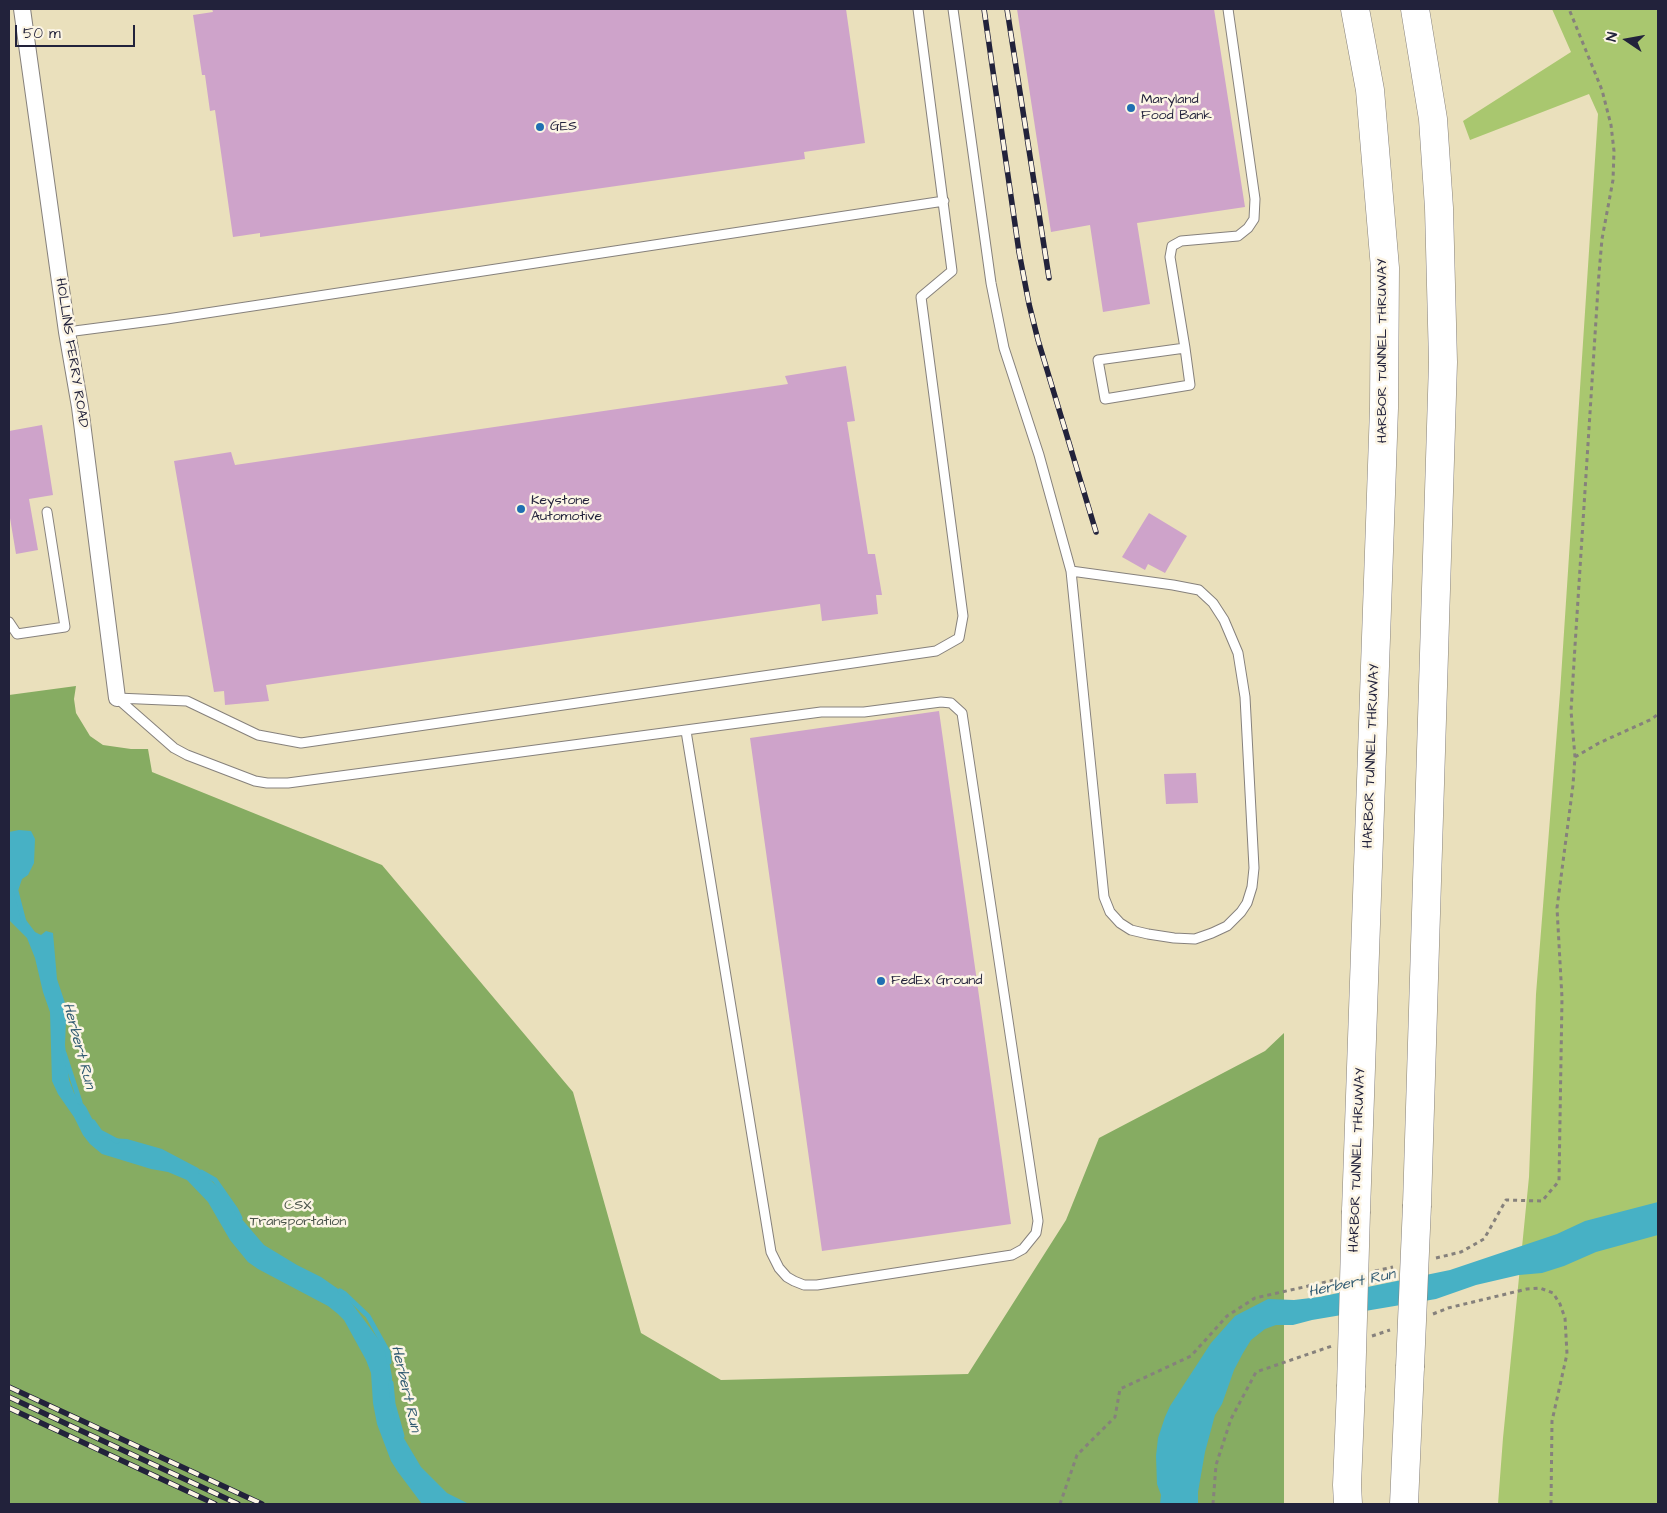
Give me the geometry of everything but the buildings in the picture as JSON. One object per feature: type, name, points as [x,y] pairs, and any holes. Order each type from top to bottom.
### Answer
[{"type":"highway","name":"HARBOR TUNNEL THRUWAY","points":[[1348,1504],[1347,1485],[1356,1211],[1384,418],[1385,268],[1370,90],[1355,9]]},
{"type":"highway","points":[[1404,1504],[1417,1205],[1443,362],[1439,208],[1433,119],[1415,9]]},
{"type":"street","name":"HOLLINS FERRY ROAD","points":[[22,9],[67,332],[80,407],[118,698]]},
{"type":"lane","points":[[118,698],[187,701],[258,735],[301,743],[936,651],[959,638],[963,616],[920,297],[952,271],[918,9]]},
{"type":"lane","points":[[953,9],[992,283],[1004,348],[1039,455],[1071,571],[1104,897],[1110,912],[1120,923],[1131,930],[1148,934],[1195,938],[1212,933],[1227,926],[1247,903],[1252,887],[1254,868],[1245,697],[1238,653],[1224,620],[1213,603],[1199,590],[1071,571]]},
{"type":"lane","points":[[1185,348],[1098,360],[1105,399],[1190,385],[1185,348],[1170,257],[1172,246],[1181,241],[1238,236],[1248,228],[1254,219],[1255,199],[1228,9]]},
{"type":"lane","points":[[67,332],[944,201]]},
{"type":"lane","points":[[9,622],[17,634],[65,627],[47,512]]},
{"type":"lane","points":[[118,698],[174,748],[255,781],[267,783],[288,783],[821,712],[864,712],[940,702],[951,703],[962,713],[1038,1221],[1036,1232],[1023,1249],[1012,1255],[817,1285],[804,1285],[794,1281],[787,1277],[780,1268],[771,1252],[686,731]]},
{"type":"path","points":[[1432,1259],[1461,1252],[1484,1238],[1506,1200],[1542,1201],[1559,1181],[1562,998],[1557,908],[1573,785],[1574,757],[1571,711],[1577,607],[1599,273],[1602,239],[1613,180],[1614,152],[1611,125],[1602,90],[1569,9]]},
{"type":"path","points":[[1574,757],[1599,743],[1652,719],[1658,714]]},
{"type":"path","points":[[1374,1272],[1393,1267]]},
{"type":"path","points":[[1060,1504],[1077,1455],[1115,1417],[1120,1389],[1192,1356],[1227,1316],[1255,1298],[1345,1278]]},
{"type":"path","points":[[1527,1289],[1540,1288],[1553,1293],[1565,1318],[1567,1354],[1552,1421],[1551,1504]]},
{"type":"green space","points":[[1552,9],[1658,9],[1658,1504],[1498,1504],[1529,1177],[1536,994],[1560,693],[1598,114],[1589,94],[1470,140],[1463,121],[1571,52]]},
{"type":"green space","name":"CSX Transportation","points":[[76,686],[74,699],[76,713],[90,736],[103,745],[131,749],[148,749],[152,772],[382,865],[573,1092],[641,1333],[721,1380],[968,1374],[1066,1220],[1099,1138],[1265,1051],[1284,1033],[1284,1504],[9,1504],[9,695]]},
{"type":"water","points":[[19,830],[31,831],[35,839],[34,863],[28,875],[22,879],[18,891],[20,912],[35,932],[41,935],[46,931],[53,933],[57,979],[65,1003],[65,1045],[69,1080],[74,1093],[86,1107],[99,1132],[109,1138],[127,1139],[162,1149],[198,1168],[229,1198],[240,1217],[264,1245],[321,1277],[344,1293],[388,1355],[392,1377],[393,1404],[402,1435],[421,1467],[447,1493],[469,1504],[422,1504],[398,1472],[391,1461],[377,1424],[373,1403],[371,1373],[344,1320],[338,1314],[328,1306],[248,1262],[230,1240],[208,1202],[187,1180],[168,1172],[151,1169],[102,1154],[83,1135],[52,1081],[50,1012],[35,958],[27,938],[9,920],[9,832]]},
{"type":"water","points":[[1658,1202],[1658,1235],[1596,1252],[1564,1266],[1542,1273],[1519,1275],[1476,1285],[1436,1299],[1312,1320],[1293,1325],[1276,1325],[1265,1329],[1251,1340],[1243,1353],[1234,1370],[1222,1404],[1215,1415],[1205,1452],[1198,1492],[1198,1504],[1160,1504],[1161,1495],[1157,1484],[1156,1456],[1158,1438],[1165,1417],[1170,1406],[1211,1343],[1235,1316],[1268,1299],[1294,1300],[1319,1297],[1450,1270],[1557,1234],[1585,1221]]},
{"type":"waterway","name":"Herbert Run","points":[[16,891],[24,922]]},
{"type":"waterway","name":"Herbert Run","points":[[64,1053],[80,1102]]},
{"type":"waterway","name":"Herbert Run","points":[[93,1122],[100,1132],[117,1141]]},
{"type":"waterway","name":"Herbert Run","points":[[201,1172],[215,1180],[240,1218]]},
{"type":"waterway","name":"Herbert Run","points":[[340,1291],[368,1316],[388,1352],[389,1362]]},
{"type":"waterway","name":"Herbert Run","points":[[391,1383],[393,1404],[402,1436]]},
{"type":"railway","points":[[984,9],[1019,252],[1029,304],[1038,340],[1096,532]]},
{"type":"railway","points":[[1007,9],[1049,278]]},
{"type":"railway","points":[[9,1387],[262,1504]]},
{"type":"railway","points":[[9,1397],[238,1504]]},
{"type":"railway","points":[[9,1408],[215,1504]]},
{"type":"place","name":"Maryland Food Bank","points":[[1131,108]]},
{"type":"place","name":"GES","points":[[540,127]]},
{"type":"place","name":"Keystone Automotive","points":[[521,509]]},
{"type":"place","name":"FedEx Ground","points":[[881,981]]}]
